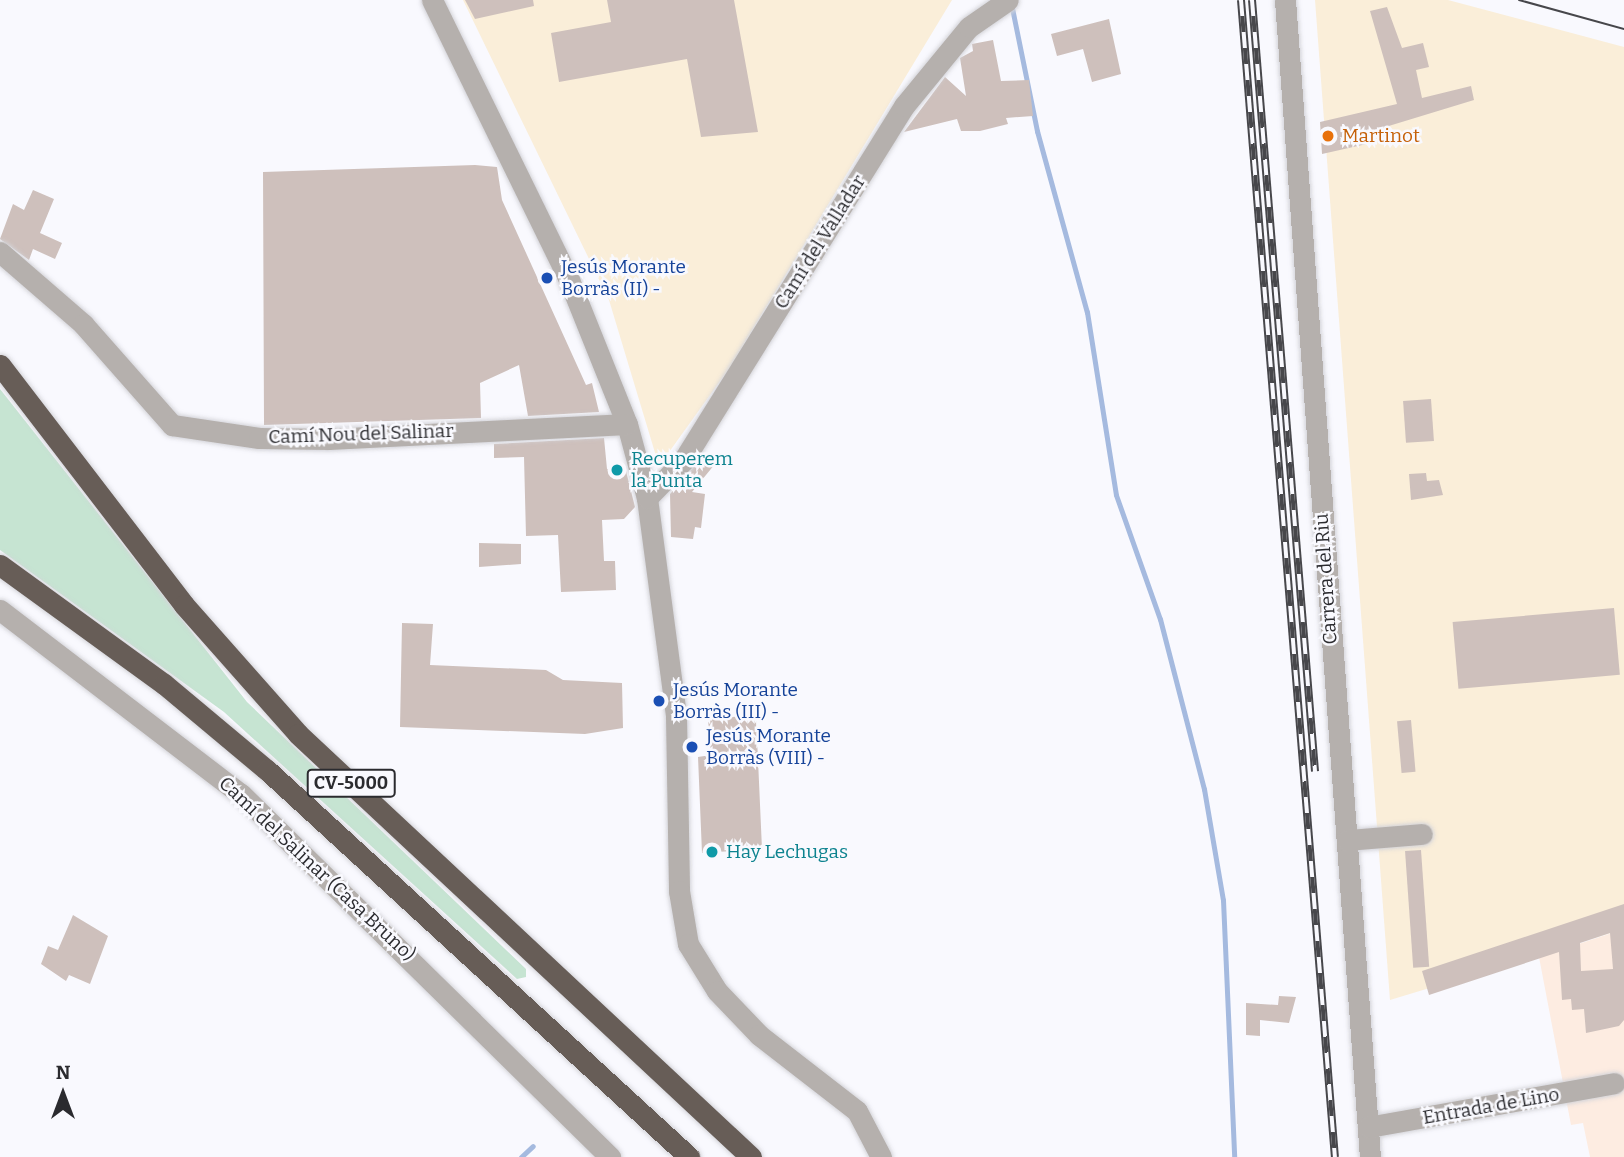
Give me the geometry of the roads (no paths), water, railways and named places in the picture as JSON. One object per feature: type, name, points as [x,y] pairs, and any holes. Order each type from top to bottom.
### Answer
[{"type":"highway","name":"CV-5000","points":[[0,365],[184,605],[298,734],[751,1157]]},
{"type":"highway","name":"CV-5000","points":[[0,565],[164,684],[400,888],[689,1157]]},
{"type":"highway","points":[[0,579],[164,684]]},
{"type":"street","points":[[432,0],[569,280],[628,424],[648,498],[676,716],[680,891],[688,944],[717,990],[759,1035],[857,1111],[881,1157]]},
{"type":"street","name":"Camí del Valladar","points":[[648,498],[683,461],[904,106],[969,27],[1008,0]]},
{"type":"street","name":"Carrera del Riu","points":[[1285,0],[1370,1157]]},
{"type":"street","name":"Camí Nou del Salinar","points":[[0,252],[83,324],[172,425],[258,438],[329,439],[628,424]]},
{"type":"street","name":"Camí del Salinar (Casa Bruno)","points":[[0,610],[241,794],[610,1157]]},
{"type":"street","points":[[1347,840],[1422,834]]},
{"type":"street","name":"Entrada de Lino","points":[[1368,1127],[1614,1083]]},
{"type":"waterway","points":[[1012,8],[1037,131],[1087,312],[1116,495],[1160,619],[1204,789],[1223,900],[1234,1157]]},
{"type":"waterway","points":[[521,1157],[533,1146]]},
{"type":"tram line","points":[[1519,0],[1624,29]]},
{"type":"railway","points":[[1241,0],[1335,1157]]},
{"type":"railway","points":[[1252,0],[1315,771]]},
{"type":"place","name":"Martinot","points":[[1328,136]]},
{"type":"place","name":"Jesús Morante Borràs (II) -","points":[[547,278]]},
{"type":"place","name":"Recuperem la Punta","points":[[617,470]]},
{"type":"place","name":"Jesús Morante Borràs (III) -","points":[[659,701]]},
{"type":"place","name":"Jesús Morante Borràs (VIII) -","points":[[692,747]]},
{"type":"place","name":"Hay Lechugas","points":[[712,852]]}]
